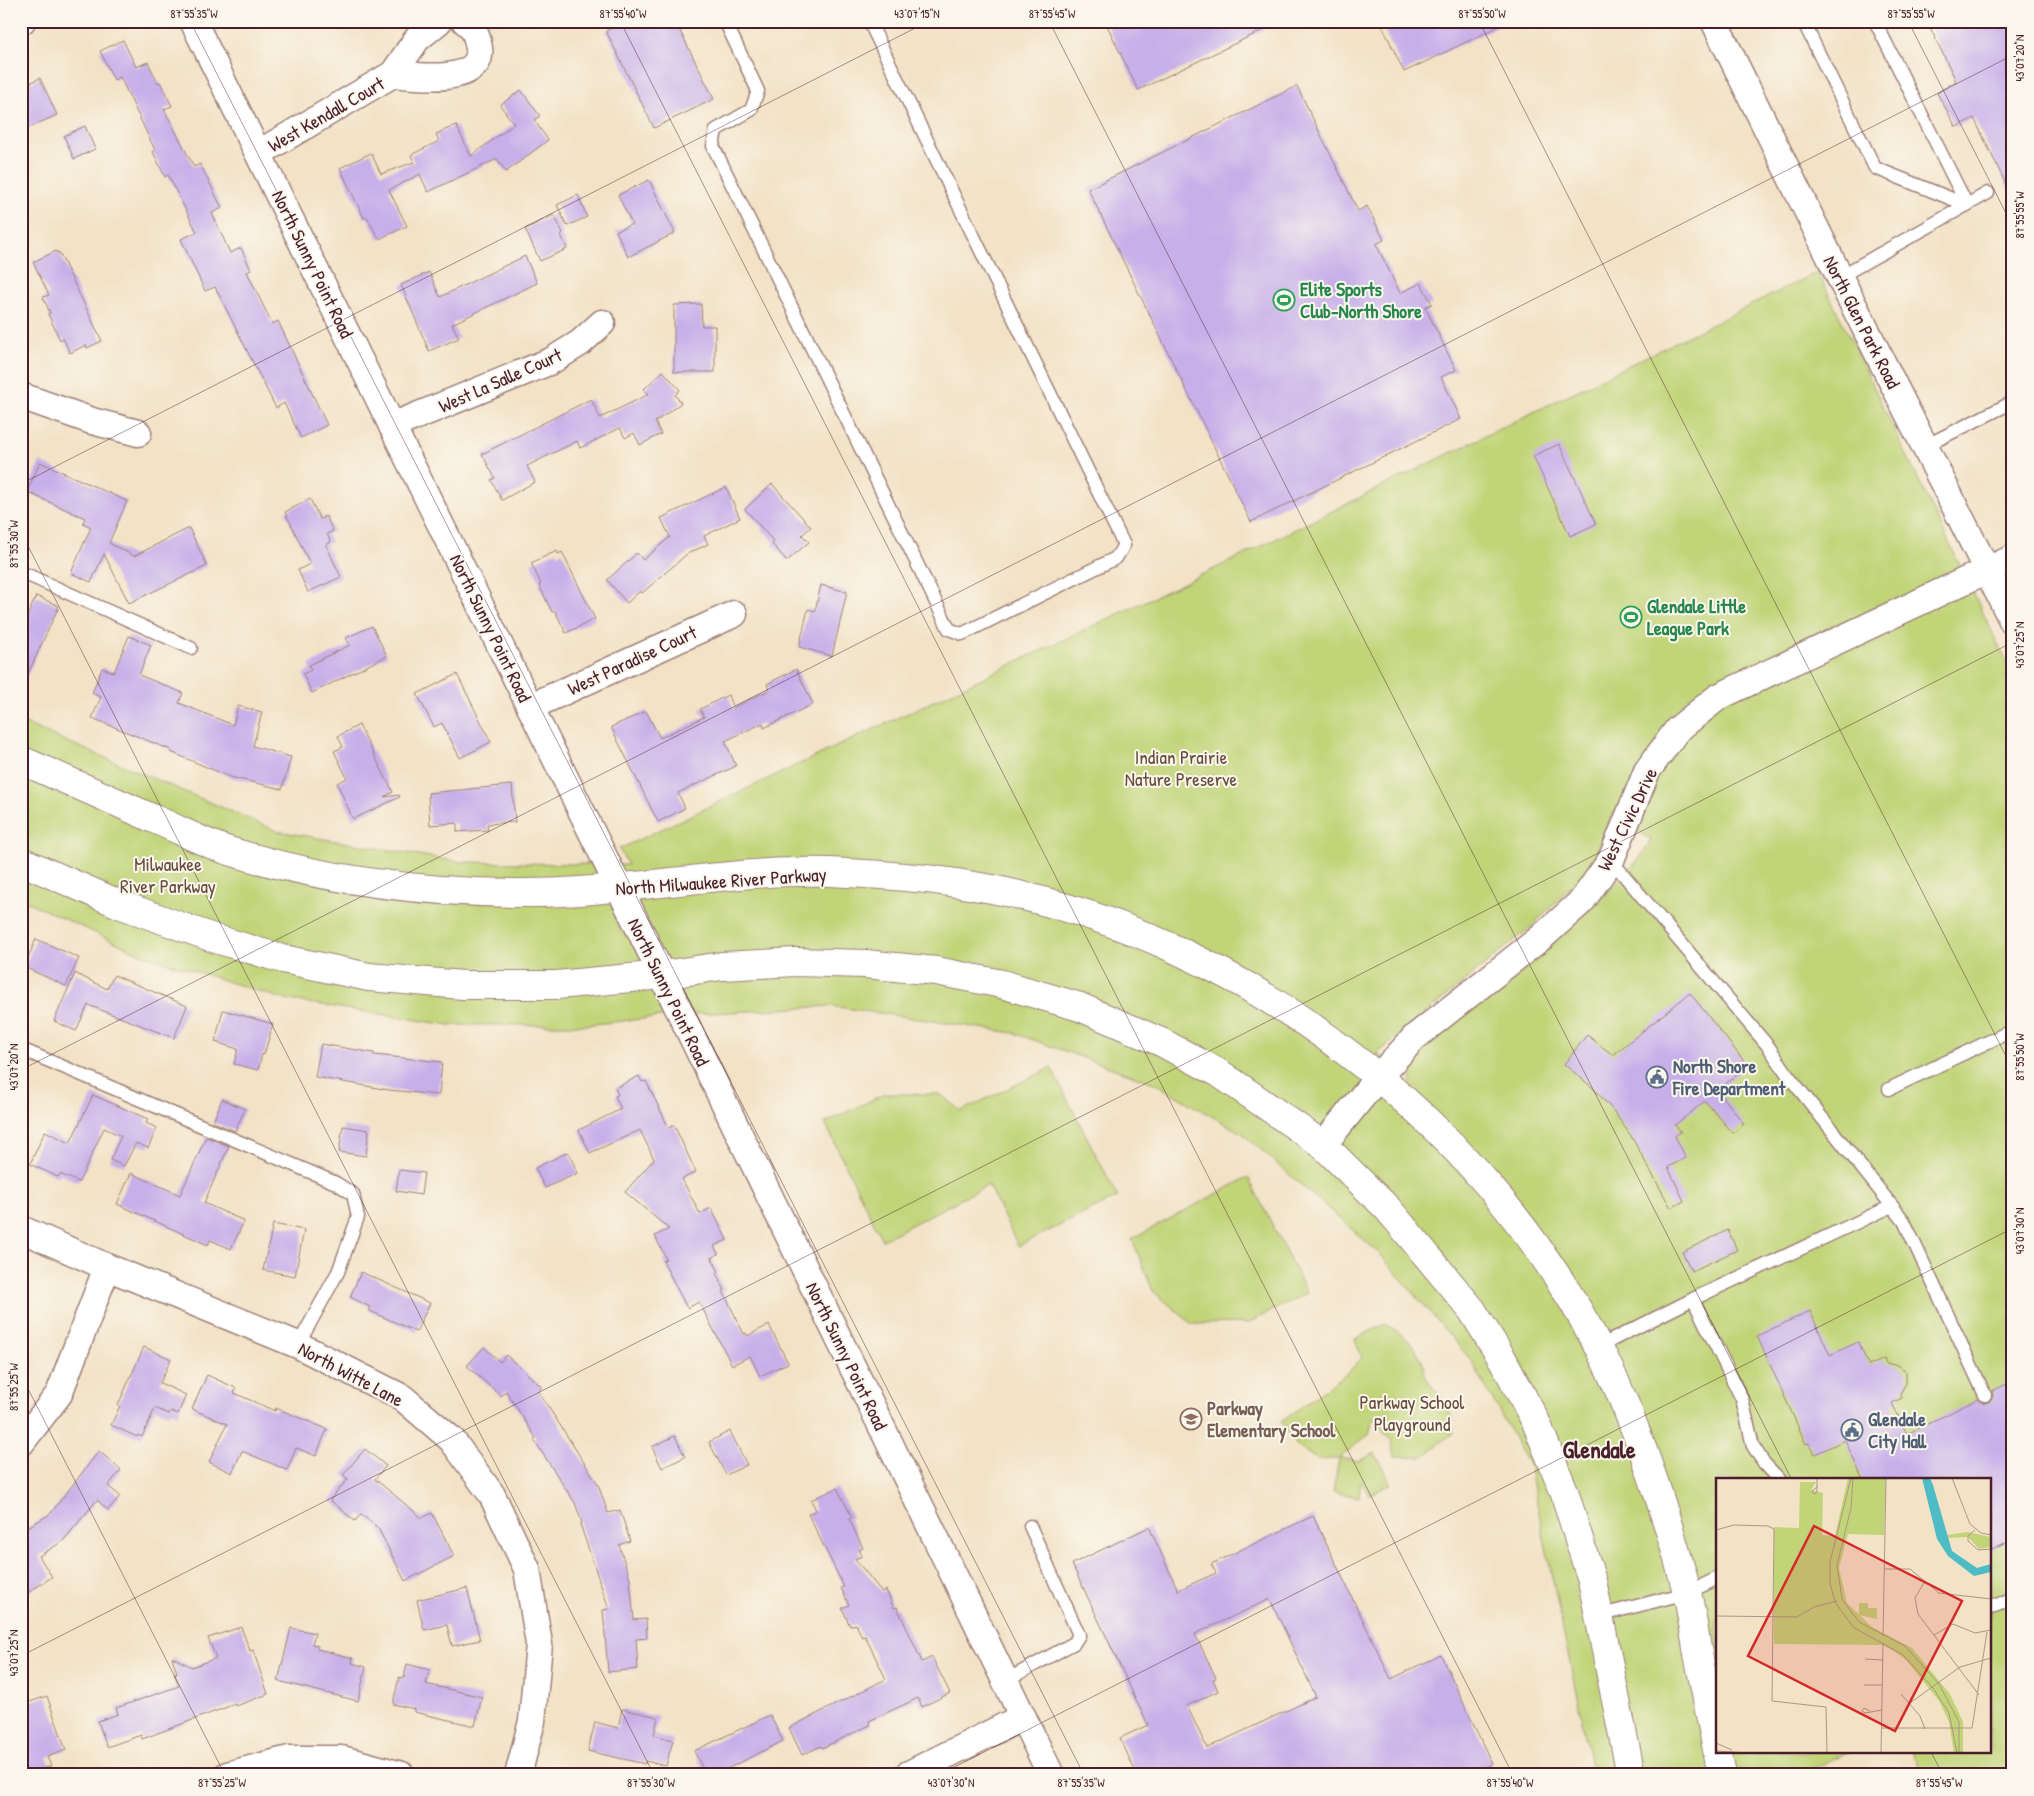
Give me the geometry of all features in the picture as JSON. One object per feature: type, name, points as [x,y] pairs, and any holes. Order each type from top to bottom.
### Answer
[{"type":"street","name":"North Sunny Point Road","points":[[194,21],[662,975],[1051,1775]]},
{"type":"street","name":"West Kendall Court","points":[[259,153],[393,74],[417,39],[439,21]]},
{"type":"street","name":"West Kendall Court","points":[[393,74],[432,77],[456,75],[466,72],[478,59],[480,52],[474,30],[465,21]]},
{"type":"street","name":"North Glen Park Road","points":[[1714,21],[1839,277],[2013,622]]},
{"type":"street","name":"West La Salle Court","points":[[392,426],[551,361],[580,343],[602,323]]},
{"type":"street","points":[[21,396],[92,421],[138,433]]},
{"type":"street","name":"West Civic Drive","points":[[1323,1145],[1379,1076],[1415,1038],[1543,936],[1582,901],[1611,860],[1647,771],[1677,730],[1718,698],[2013,558]]},
{"type":"street","name":"West Paradise Court","points":[[530,707],[734,614]]},
{"type":"street","name":"North Milwaukee River Parkway","points":[[21,760],[222,849],[334,878],[439,891],[528,893],[618,888],[773,874],[843,872],[932,880],[981,887],[1043,901],[1116,924],[1198,960],[1277,1002],[1379,1076],[1454,1148],[1505,1204],[1542,1254],[1598,1347],[1630,1420],[1653,1480],[1687,1592],[1716,1744]]},
{"type":"street","points":[[21,861],[119,904],[216,939],[283,959],[369,977],[463,986],[557,985],[662,975],[722,966],[806,962],[865,964],[936,971],[1002,984],[1080,1007],[1161,1042],[1219,1073],[1323,1145],[1388,1209],[1472,1310],[1503,1360],[1536,1422],[1564,1491],[1592,1581],[1631,1775]]},
{"type":"street","name":"North Witte Lane","points":[[21,1230],[106,1268],[298,1345],[403,1398],[452,1440],[492,1495],[527,1569],[539,1644],[532,1721],[518,1775]]},
{"type":"street","points":[[21,1443],[59,1394],[106,1268]]},
{"type":"street","points":[[907,1775],[1023,1717]]},
{"type":"street","name":"North Milwaukee River Parkway","points":[[1718,1754],[1722,1775]]},
{"type":"street","points":[[227,1775],[289,1759],[342,1759],[402,1775]]},
{"type":"lane","points":[[725,21],[758,91],[751,110],[716,130],[713,146],[949,629],[962,634],[1116,558],[1124,545],[869,21]]},
{"type":"lane","points":[[1813,21],[1805,25],[1875,168],[1967,205]]},
{"type":"lane","points":[[1875,21],[1967,205]]},
{"type":"lane","points":[[1839,277],[1988,193]]},
{"type":"lane","points":[[1925,446],[2013,402]]},
{"type":"lane","points":[[21,572],[191,648]]},
{"type":"lane","points":[[1611,860],[1768,1046],[1788,1075],[1904,1220],[1985,1395]]},
{"type":"lane","points":[[1889,1089],[2013,1030]]},
{"type":"lane","points":[[21,1049],[328,1179],[353,1194],[358,1217],[338,1272],[298,1345]]},
{"type":"lane","points":[[1598,1347],[1693,1299],[1892,1206]]},
{"type":"lane","points":[[1693,1299],[1742,1399],[1753,1446],[1764,1463],[1778,1478]]},
{"type":"lane","points":[[1006,1681],[1074,1643],[1078,1634],[1030,1526]]},
{"type":"lane","points":[[1598,1616],[1687,1592],[1716,1579]]},
{"type":"lane","points":[[1992,1607],[2013,1598]]},
{"type":"green space","points":[[1818,272],[2013,675],[2013,1775],[1923,1775],[1913,1754],[1992,1754],[1992,1478],[1716,1478],[1716,1754],[1846,1754],[1800,1775],[1593,1775],[1529,1465],[1470,1359],[1380,1254],[1243,1134],[1154,1083],[1014,1033],[831,1006],[680,1015],[584,1025],[449,1025],[283,999],[141,954],[21,899],[21,722],[277,831],[460,862],[628,865],[619,849],[1235,559]],"holes":[[[1613,813],[1651,840],[1644,852],[1602,898],[1567,931],[1475,1007],[1430,1039],[1416,1059],[1411,1085],[1377,1053],[1532,926],[1590,867]]]},
{"type":"green space","points":[[1051,1068],[1118,1197],[1018,1246],[988,1185],[882,1240],[825,1123],[884,1094],[940,1094],[961,1111]]},
{"type":"green space","points":[[1248,1177],[1307,1293],[1248,1323],[1192,1324],[1153,1291],[1132,1239]]},
{"type":"green space","name":"Parkway School Playground","points":[[1385,1324],[1402,1335],[1416,1349],[1422,1361],[1426,1377],[1442,1398],[1451,1415],[1453,1433],[1421,1458],[1395,1456],[1391,1440],[1373,1418],[1369,1434],[1340,1458],[1359,1461],[1375,1453],[1391,1484],[1369,1495],[1361,1481],[1359,1497],[1333,1492],[1339,1459],[1318,1460],[1298,1447],[1281,1422],[1347,1373],[1362,1358],[1355,1339]]},
{"type":"building","points":[[626,21],[675,21],[714,99],[654,128],[606,31]]},
{"type":"building","points":[[1105,21],[1282,21],[1138,90]]},
{"type":"building","points":[[1380,21],[1510,21],[1404,72]]},
{"type":"building","points":[[1927,21],[2013,21],[2013,199],[1974,118],[1956,127],[1937,93],[1956,81]]},
{"type":"building","points":[[123,40],[136,67],[148,62],[158,83],[160,82],[172,106],[164,109],[194,167],[200,164],[222,208],[212,213],[230,253],[241,248],[251,270],[247,272],[272,324],[278,321],[327,425],[301,438],[284,403],[276,408],[215,287],[205,291],[181,239],[197,232],[168,175],[165,177],[153,152],[155,150],[120,77],[114,80],[100,51]]},
{"type":"building","points":[[40,78],[57,115],[21,131],[21,87]]},
{"type":"building","points":[[1297,86],[1358,211],[1367,206],[1384,240],[1376,244],[1400,293],[1421,283],[1432,304],[1425,307],[1456,370],[1441,377],[1461,419],[1251,522],[1088,189]]},
{"type":"building","points":[[521,90],[540,116],[534,120],[548,140],[506,172],[497,159],[428,192],[420,174],[389,190],[407,226],[379,239],[367,217],[364,218],[340,168],[371,153],[381,174],[414,162],[411,155],[439,141],[436,134],[456,125],[471,156],[514,124],[500,105]]},
{"type":"building","points":[[85,126],[95,149],[74,159],[64,136]]},
{"type":"building","points":[[649,180],[675,233],[628,257],[616,231],[632,224],[618,195]]},
{"type":"building","points":[[578,195],[587,217],[567,226],[557,205]]},
{"type":"building","points":[[554,215],[563,233],[561,235],[567,249],[540,261],[525,229]]},
{"type":"building","points":[[56,251],[57,253],[59,252],[102,341],[87,348],[86,345],[70,353],[63,338],[60,340],[48,314],[50,313],[43,297],[49,295],[33,262]]},
{"type":"building","points":[[525,256],[537,283],[452,324],[459,338],[429,351],[401,285],[429,272],[440,297]]},
{"type":"building","points":[[701,304],[702,326],[715,326],[715,372],[674,372],[674,305]]},
{"type":"building","points":[[663,371],[680,390],[675,395],[681,403],[655,422],[661,434],[640,445],[634,433],[625,438],[620,428],[580,448],[577,441],[527,466],[535,482],[502,500],[491,480],[495,478],[482,454],[591,399],[600,418],[649,394],[644,389]]},
{"type":"building","points":[[1559,444],[1596,524],[1570,536],[1533,456]]},
{"type":"building","points":[[40,462],[127,501],[109,543],[134,556],[189,528],[207,566],[129,603],[104,554],[91,582],[71,573],[91,527],[83,523],[85,518],[27,492]]},
{"type":"building","points":[[772,484],[811,527],[802,535],[809,542],[787,561],[772,544],[774,542],[745,509]]},
{"type":"building","points":[[726,487],[740,518],[704,536],[708,544],[687,554],[642,593],[640,591],[627,603],[607,580],[637,553],[643,560],[670,537],[661,518]]},
{"type":"building","points":[[310,499],[320,519],[326,516],[333,531],[327,534],[331,542],[326,545],[341,577],[308,592],[298,570],[310,564],[285,512]]},
{"type":"building","points":[[557,551],[558,554],[562,552],[595,619],[566,633],[555,611],[552,612],[531,563]]},
{"type":"building","points":[[821,585],[847,592],[832,656],[799,647],[808,609],[815,611]]},
{"type":"building","points":[[36,596],[59,606],[21,689],[21,631]]},
{"type":"building","points":[[372,626],[387,656],[312,693],[303,674],[311,670],[309,665],[350,645],[346,638]]},
{"type":"building","points":[[129,636],[151,645],[139,675],[183,693],[179,703],[233,725],[238,706],[262,712],[253,746],[291,757],[282,789],[230,777],[171,752],[171,750],[92,718],[101,697],[92,693],[102,668],[114,672]]},
{"type":"building","points":[[796,669],[813,704],[764,728],[763,723],[725,741],[736,766],[678,793],[685,808],[658,822],[611,727],[646,711],[660,738],[704,717],[700,709],[728,695],[733,708],[769,690],[767,684]]},
{"type":"building","points":[[457,674],[491,742],[460,758],[442,723],[434,727],[417,694]]},
{"type":"building","points":[[359,725],[393,792],[384,797],[399,795],[400,797],[353,819],[337,783],[347,778],[334,751],[343,747],[338,736]]},
{"type":"building","points":[[512,785],[515,822],[487,824],[488,830],[457,832],[457,823],[430,825],[428,793]]},
{"type":"building","points":[[36,939],[79,958],[66,986],[24,967]]},
{"type":"building","points":[[75,973],[107,989],[114,975],[187,1006],[174,1038],[88,1005],[76,1031],[54,1021]]},
{"type":"building","name":"North Shore Fire Department","points":[[1690,993],[1748,1066],[1718,1090],[1744,1124],[1733,1133],[1705,1101],[1675,1125],[1681,1132],[1675,1136],[1686,1158],[1668,1167],[1684,1201],[1671,1208],[1631,1136],[1612,1109],[1593,1088],[1564,1064],[1587,1035],[1613,1055]]},
{"type":"building","points":[[223,1010],[273,1024],[258,1070],[234,1064],[238,1049],[215,1042]]},
{"type":"building","points":[[321,1044],[374,1053],[374,1055],[442,1062],[439,1095],[389,1090],[315,1077]]},
{"type":"building","points":[[639,1076],[642,1082],[646,1081],[669,1128],[674,1125],[696,1172],[682,1179],[700,1214],[711,1208],[727,1240],[714,1246],[718,1254],[712,1258],[719,1272],[716,1273],[725,1290],[723,1291],[744,1334],[746,1333],[747,1336],[769,1325],[788,1363],[760,1376],[750,1356],[732,1365],[699,1302],[687,1308],[663,1261],[666,1259],[655,1236],[669,1229],[625,1192],[654,1159],[640,1130],[590,1153],[579,1130],[621,1109],[615,1096],[618,1095],[615,1088]]},
{"type":"building","points":[[93,1095],[148,1119],[146,1123],[157,1128],[148,1148],[136,1143],[124,1166],[110,1160],[121,1136],[104,1128],[79,1182],[60,1174],[58,1177],[30,1164],[45,1131],[70,1143]]},
{"type":"building","points":[[222,1099],[245,1109],[235,1131],[213,1122]]},
{"type":"building","points":[[343,1126],[369,1130],[366,1156],[339,1152]]},
{"type":"building","points":[[206,1137],[229,1146],[204,1203],[244,1221],[231,1249],[210,1240],[208,1245],[117,1204],[131,1173],[180,1195]]},
{"type":"building","points":[[568,1152],[578,1173],[545,1188],[535,1168]]},
{"type":"building","points":[[399,1170],[424,1173],[421,1195],[396,1191]]},
{"type":"building","points":[[273,1224],[304,1230],[295,1276],[263,1270]]},
{"type":"building","points":[[1728,1230],[1737,1250],[1692,1271],[1682,1252]]},
{"type":"building","points":[[361,1272],[430,1303],[416,1332],[368,1310],[370,1307],[350,1297]]},
{"type":"building","name":"Glendale City Hall","points":[[1810,1311],[1830,1355],[1858,1342],[1869,1366],[1884,1359],[1886,1364],[1897,1365],[1906,1372],[1906,1383],[1900,1394],[1902,1398],[1892,1403],[1907,1434],[1978,1399],[1984,1403],[1989,1402],[1993,1396],[1992,1391],[2013,1381],[2013,1540],[1992,1550],[1992,1478],[1862,1478],[1845,1440],[1815,1454],[1809,1443],[1806,1444],[1757,1336]]},
{"type":"building","points":[[144,1347],[171,1359],[160,1383],[186,1395],[178,1414],[171,1411],[169,1414],[155,1408],[142,1437],[138,1435],[137,1437],[111,1425]]},
{"type":"building","points":[[484,1347],[500,1362],[506,1355],[542,1387],[538,1391],[598,1484],[608,1513],[620,1510],[630,1541],[619,1545],[630,1579],[634,1620],[646,1619],[647,1638],[636,1639],[638,1669],[608,1672],[603,1610],[609,1609],[580,1524],[582,1523],[575,1503],[534,1440],[536,1438],[506,1391],[501,1396],[467,1366]]},
{"type":"building","points":[[207,1375],[236,1388],[234,1393],[275,1411],[276,1408],[327,1429],[316,1456],[296,1448],[287,1470],[242,1451],[232,1473],[209,1462],[227,1424],[192,1409]]},
{"type":"building","points":[[730,1431],[747,1465],[726,1475],[709,1442]]},
{"type":"building","points":[[675,1436],[685,1457],[662,1468],[652,1447]]},
{"type":"building","points":[[365,1449],[386,1466],[375,1479],[422,1518],[432,1513],[454,1556],[405,1581],[378,1528],[361,1514],[355,1521],[330,1500],[348,1479],[343,1475]]},
{"type":"building","points":[[99,1451],[121,1470],[108,1486],[120,1496],[108,1510],[97,1500],[63,1541],[39,1556],[52,1577],[21,1597],[21,1528],[23,1530],[50,1514]]},
{"type":"building","points":[[837,1488],[852,1517],[849,1519],[863,1548],[859,1550],[862,1556],[855,1559],[882,1592],[886,1590],[894,1608],[897,1607],[922,1662],[932,1657],[950,1693],[922,1707],[918,1698],[869,1721],[870,1725],[822,1748],[821,1746],[802,1755],[789,1728],[886,1679],[865,1636],[862,1637],[856,1624],[850,1626],[842,1608],[849,1605],[841,1588],[844,1587],[808,1514],[816,1510],[811,1500]]},
{"type":"building","points":[[1313,1516],[1391,1679],[1441,1655],[1492,1764],[1469,1775],[1137,1775],[1120,1738],[1148,1725],[1072,1564],[1149,1527],[1178,1590],[1216,1573],[1211,1564]],"holes":[[[1270,1599],[1316,1697],[1207,1748],[1187,1706],[1218,1691],[1213,1679],[1216,1678],[1195,1634]]]},
{"type":"building","points":[[467,1588],[480,1640],[452,1646],[447,1625],[424,1630],[417,1600]]},
{"type":"building","points":[[241,1627],[250,1651],[253,1650],[268,1694],[236,1706],[235,1704],[142,1739],[141,1735],[107,1747],[98,1721],[118,1714],[116,1708],[179,1686],[174,1673],[177,1673],[172,1657],[192,1667],[216,1658],[208,1638]]},
{"type":"building","points":[[291,1628],[315,1633],[312,1644],[318,1646],[317,1649],[353,1658],[352,1663],[366,1667],[358,1701],[278,1681]]},
{"type":"building","points":[[407,1664],[430,1670],[426,1684],[482,1697],[475,1726],[414,1712],[414,1709],[393,1704],[399,1677],[404,1678]]},
{"type":"building","points":[[47,1696],[66,1750],[47,1757],[51,1766],[21,1775],[21,1734],[26,1733],[21,1718],[21,1705]]},
{"type":"building","points":[[622,1709],[658,1717],[654,1735],[673,1740],[666,1766],[645,1761],[645,1764],[588,1751],[595,1722],[618,1728]]},
{"type":"building","points":[[770,1715],[783,1741],[715,1775],[706,1775],[694,1751]]},
{"type":"place","name":"Elite Sports Club-North Shore","points":[[1284,300]]},
{"type":"place","name":"Glendale Little League Park","points":[[1631,617]]},
{"type":"place","name":"North Shore Fire Department","points":[[1657,1077]]},
{"type":"place","name":"Parkway Elementary School","points":[[1191,1419]]},
{"type":"place","name":"Glendale City Hall","points":[[1852,1430]]},
{"type":"district","name":"Glendale","points":[[1599,1449]]},
{"type":"park label","name":"Indian Prairie Nature Preserve","points":[[1181,768]]},
{"type":"park label","name":"Milwaukee River Parkway","points":[[168,875]]}]
